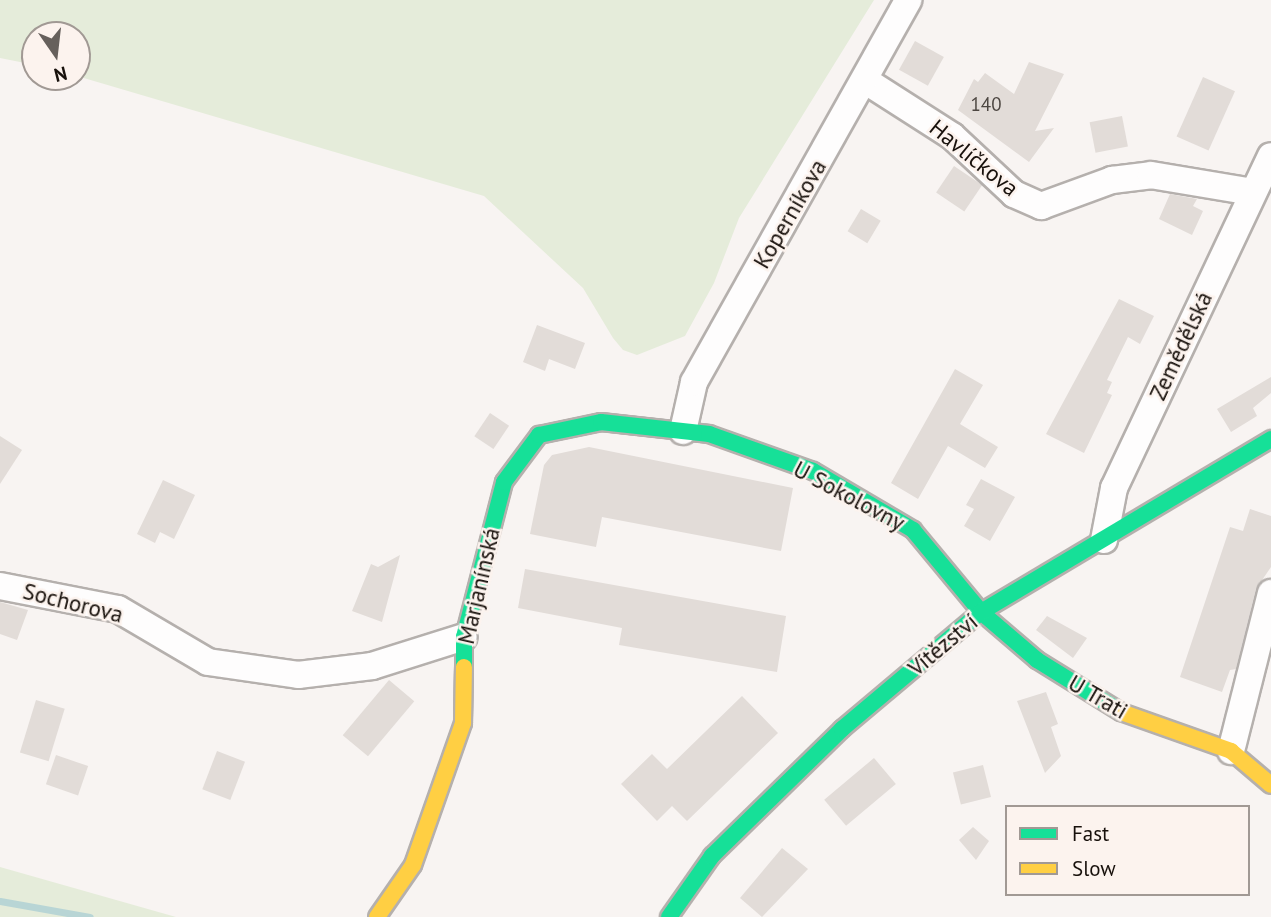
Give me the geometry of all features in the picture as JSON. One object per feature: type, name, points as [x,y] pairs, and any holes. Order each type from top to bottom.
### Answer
[{"type":"street","name":"Koperníkova","points":[[683,431],[694,382],[866,81],[908,0]]},
{"type":"street","name":"Havlíčkova","points":[[866,81],[952,136],[1014,194],[1041,206],[1112,180],[1150,175],[1253,192]]},
{"type":"street","name":"Zemědělská","points":[[1104,540],[1114,488],[1271,156]]},
{"type":"street","name":"Marjanínská","points":[[377,917],[413,865],[463,723],[464,637],[504,482],[539,435],[601,422],[683,431]]},
{"type":"street","name":"U Sokolovny","points":[[683,431],[709,434],[813,471],[913,530],[981,612]]},
{"type":"street","name":"Vítězství","points":[[669,917],[712,856],[812,758],[981,612],[1271,439]]},
{"type":"street","name":"Sochorova","points":[[0,586],[118,609],[208,662],[298,675],[372,666],[464,637]]},
{"type":"street","points":[[1231,751],[1271,593]]},
{"type":"street","name":"U Trati","points":[[981,612],[1037,660],[1108,707],[1176,735],[1231,751],[1271,785]]},
{"type":"green space","points":[[0,0],[874,0],[739,218],[714,283],[685,336],[637,355],[623,350],[613,338],[583,288],[484,196],[91,80],[91,21],[21,21],[21,62],[0,58]]},
{"type":"green space","points":[[0,867],[176,917],[0,917]]},
{"type":"building","points":[[915,41],[944,57],[928,86],[899,70]]},
{"type":"building","points":[[1029,62],[1064,74],[1035,131],[1054,128],[1029,162],[958,110],[974,79],[978,82],[985,73],[1014,94]]},
{"type":"building","points":[[1203,77],[1235,91],[1209,151],[1177,136]]},
{"type":"building","points":[[1122,116],[1128,146],[1096,153],[1090,122]]},
{"type":"building","points":[[954,166],[982,185],[964,212],[936,193]]},
{"type":"building","points":[[1170,194],[1197,199],[1193,206],[1203,211],[1192,235],[1159,219]]},
{"type":"building","points":[[861,209],[881,221],[867,243],[848,231]]},
{"type":"building","points":[[1119,299],[1154,316],[1140,344],[1128,337],[1107,380],[1112,382],[1107,393],[1112,395],[1084,453],[1046,434]]},
{"type":"building","points":[[537,325],[585,343],[575,369],[549,359],[545,371],[523,362]]},
{"type":"building","points":[[955,369],[983,385],[960,424],[998,447],[985,468],[948,446],[918,499],[891,483]]},
{"type":"building","points":[[1271,377],[1271,393],[1253,408],[1257,416],[1231,432],[1217,409]]},
{"type":"building","points":[[490,413],[509,426],[493,449],[474,436]]},
{"type":"building","points":[[0,436],[22,450],[0,484]]},
{"type":"building","points":[[589,447],[793,488],[781,551],[602,517],[596,547],[530,534],[544,465],[552,455]]},
{"type":"building","points":[[981,479],[1015,497],[990,541],[964,526],[974,509],[966,505]]},
{"type":"building","points":[[163,480],[195,495],[174,539],[160,532],[155,543],[137,534]]},
{"type":"building","points":[[1250,509],[1271,516],[1271,567],[1256,589],[1236,669],[1230,670],[1222,692],[1180,677],[1230,527],[1243,531]]},
{"type":"building","points":[[400,555],[382,622],[352,611],[371,564],[378,567]]},
{"type":"building","points":[[525,569],[786,616],[777,672],[619,645],[622,628],[518,608]]},
{"type":"building","points":[[0,602],[28,610],[17,640],[0,634]]},
{"type":"building","points":[[1047,616],[1087,638],[1073,658],[1036,630]]},
{"type":"building","points":[[389,680],[414,701],[368,756],[343,735]]},
{"type":"building","points":[[1046,692],[1058,724],[1051,727],[1061,756],[1045,773],[1017,701]]},
{"type":"building","points":[[742,696],[778,733],[687,821],[672,806],[657,821],[621,784],[652,754],[667,769]]},
{"type":"building","points":[[36,700],[65,709],[49,761],[20,753]]},
{"type":"building","points":[[217,751],[245,762],[230,800],[202,789]]},
{"type":"building","points":[[56,755],[88,766],[78,795],[46,784]]},
{"type":"building","points":[[874,758],[896,784],[846,826],[824,800]]},
{"type":"building","points":[[983,765],[991,797],[961,805],[953,772]]},
{"type":"building","points":[[973,827],[989,841],[976,860],[959,840]]},
{"type":"building","points":[[782,848],[808,869],[762,917],[740,898]]},
{"type":"waterway","points":[[0,901],[90,917]]},
{"type":"traffic: fast","points":[[464,667],[464,637],[504,482],[539,435],[601,422],[709,434],[813,471],[913,530],[981,612],[1037,660],[1121,712]]},
{"type":"traffic: fast","points":[[669,917],[712,856],[842,729],[981,612],[1271,439]]},
{"type":"traffic: slow","points":[[377,917],[413,865],[463,723],[464,667]]},
{"type":"traffic: slow","points":[[1121,712],[1231,751],[1271,785]]}]
